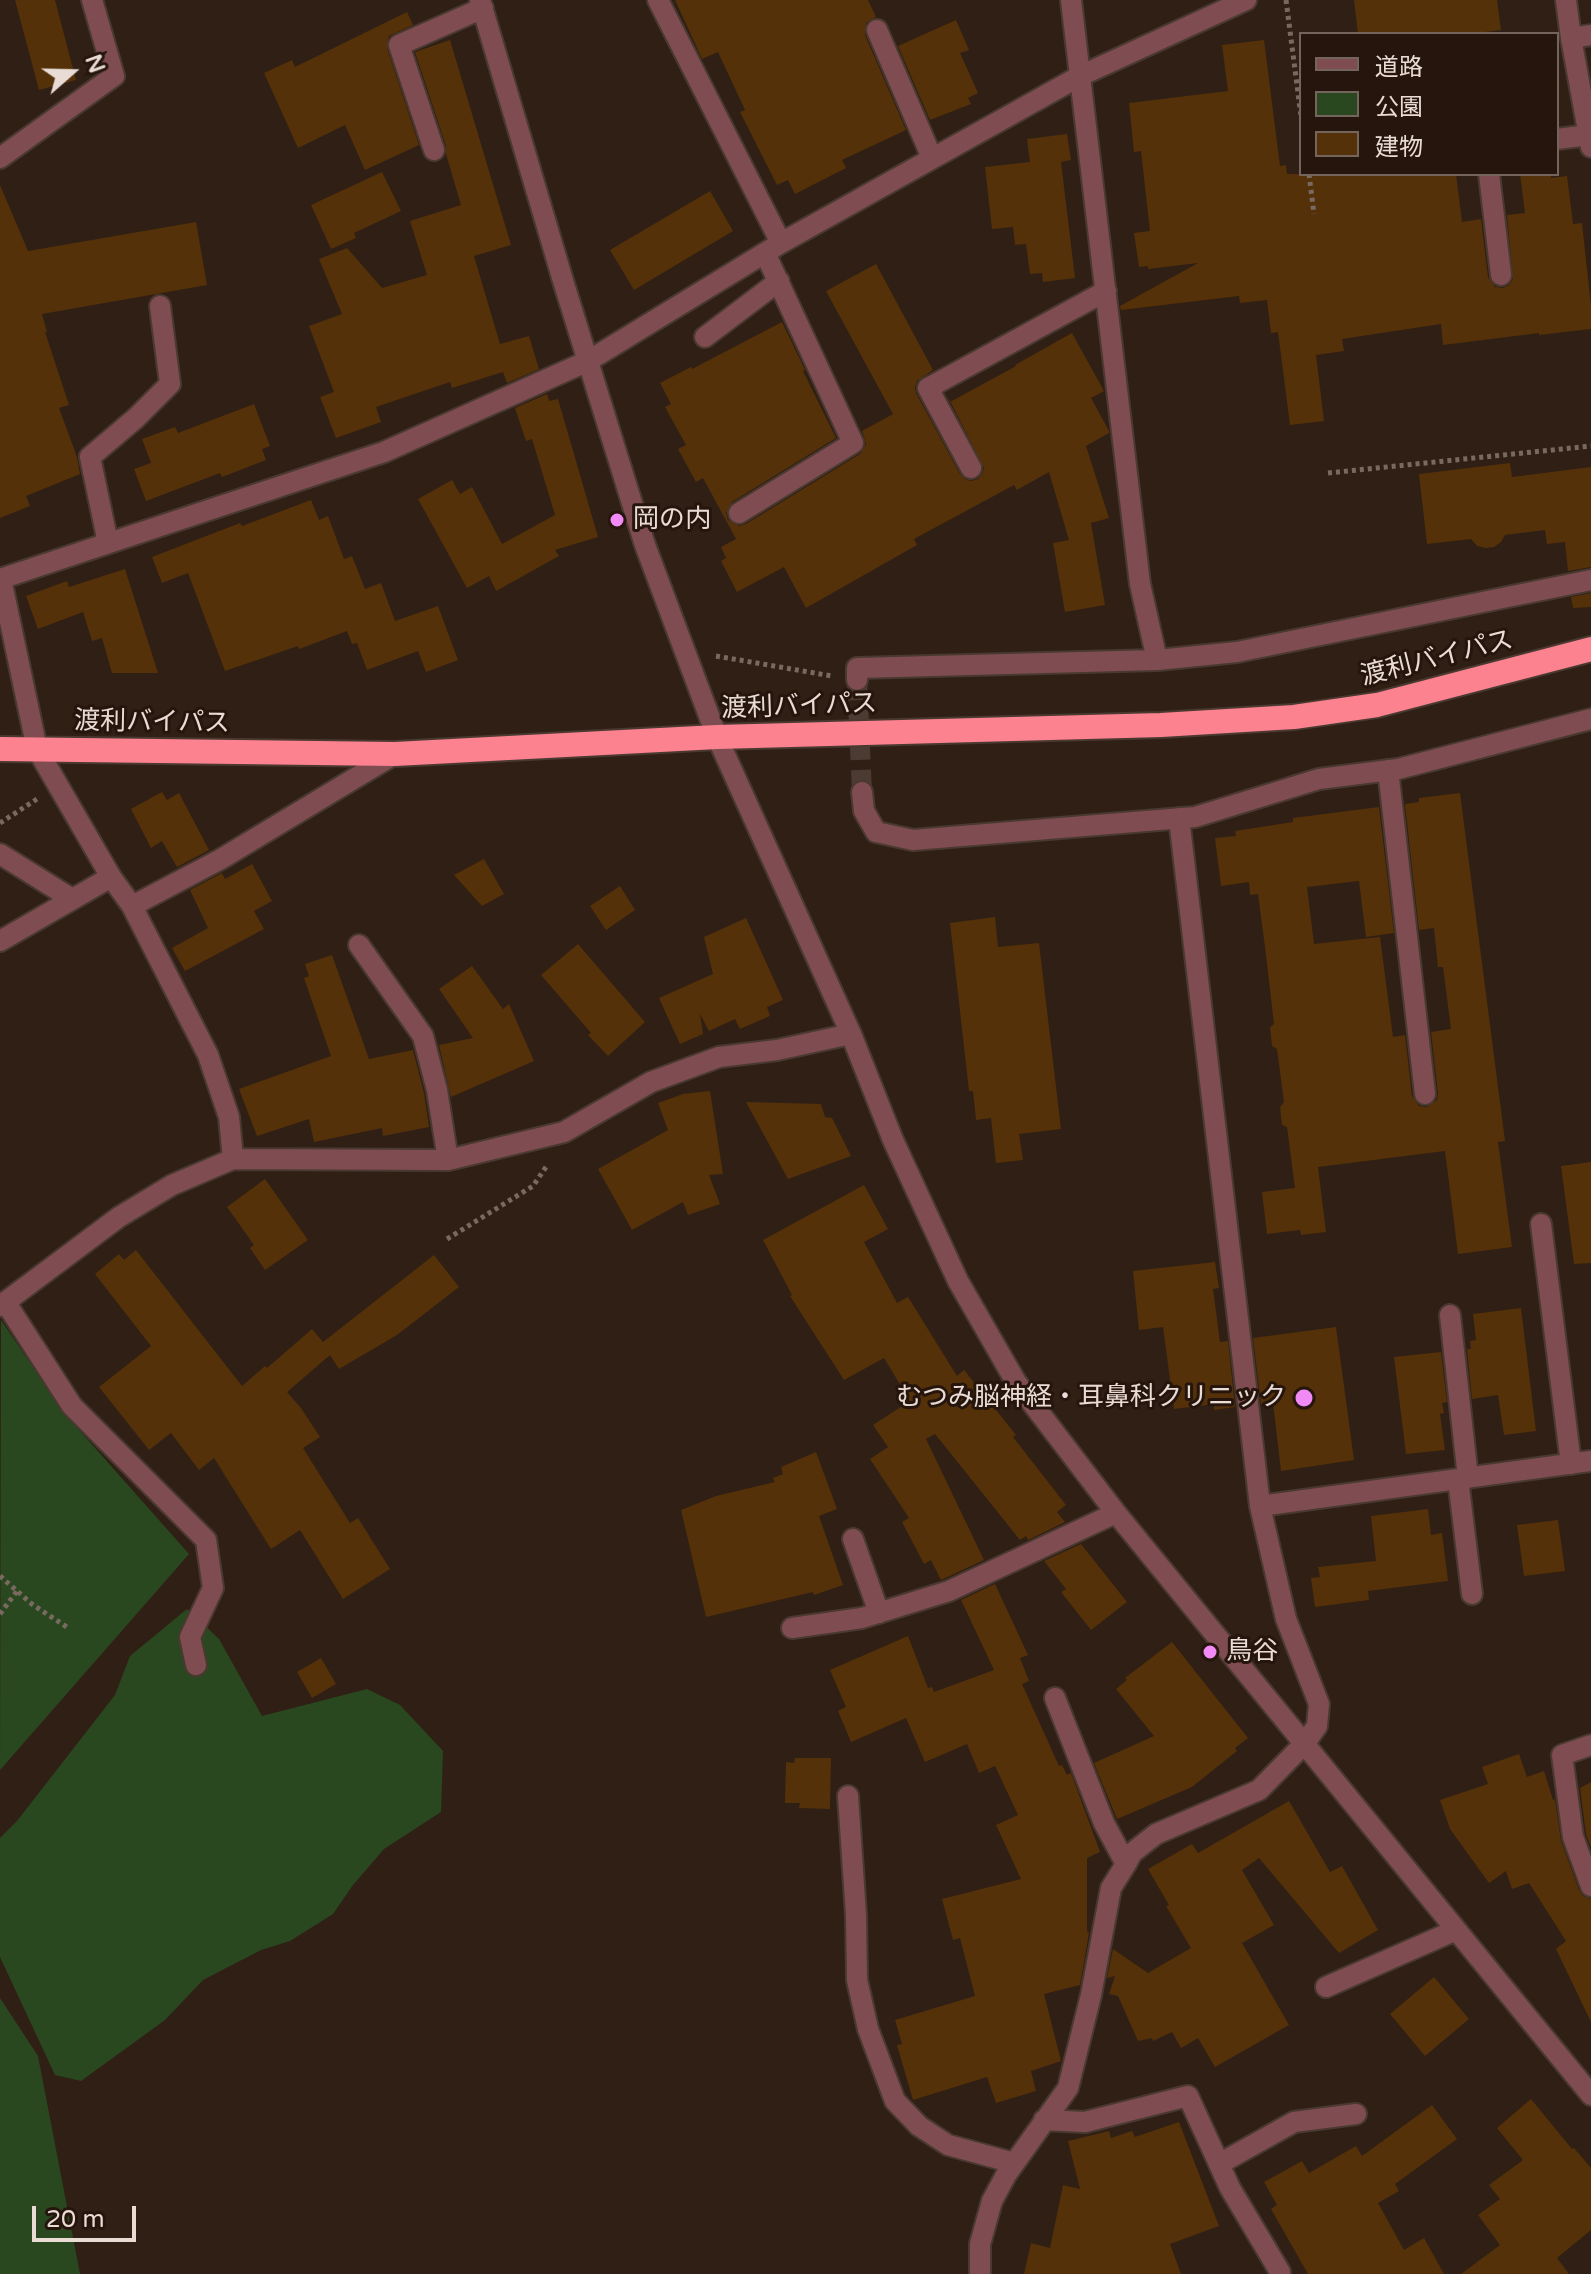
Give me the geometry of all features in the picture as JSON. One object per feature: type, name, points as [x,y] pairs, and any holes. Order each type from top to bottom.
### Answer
[{"type":"highway","name":"渡利バイパス","points":[[0,749],[395,754],[717,737],[1161,725],[1294,717],[1377,705],[1591,649]]},
{"type":"street","points":[[0,158],[114,76],[92,0]]},
{"type":"street","points":[[658,0],[773,248],[779,281],[853,443],[739,513]]},
{"type":"street","points":[[1071,0],[1140,584],[1157,660]]},
{"type":"street","points":[[233,1159],[229,1117],[208,1055],[132,906],[111,877],[37,749],[0,579],[384,452],[588,361],[773,248],[1080,76],[1246,0]]},
{"type":"street","points":[[1559,139],[1590,141],[1581,37],[1566,0]]},
{"type":"street","points":[[434,150],[399,45],[482,4],[645,545],[717,737],[958,1281],[1016,1382],[1116,1513],[1591,2095]]},
{"type":"street","points":[[877,30],[932,158]]},
{"type":"street","points":[[1489,176],[1501,275]]},
{"type":"street","points":[[705,337],[779,281]]},
{"type":"street","points":[[971,468],[928,388],[1106,291]]},
{"type":"street","points":[[108,543],[90,457],[170,384],[160,306]]},
{"type":"street","points":[[857,680],[857,668],[1157,660],[1237,652],[1591,580]]},
{"type":"street","points":[[862,792],[864,811],[876,832],[913,840],[1195,817],[1319,779],[1388,770],[1591,719]]},
{"type":"street","points":[[132,906],[221,859],[395,754]]},
{"type":"street","points":[[1388,770],[1425,1094]]},
{"type":"street","points":[[980,2274],[980,2244],[992,2201],[1014,2163],[1068,2088],[1091,1995],[1111,1888],[1132,1853],[1156,1834],[1259,1790],[1305,1743],[1317,1726],[1319,1704],[1286,1619],[1260,1506],[1179,818]]},
{"type":"street","points":[[0,854],[72,899]]},
{"type":"street","points":[[0,941],[111,877]]},
{"type":"street","points":[[359,945],[423,1036],[437,1090],[448,1160]]},
{"type":"street","points":[[196,1665],[190,1637],[213,1588],[206,1540],[72,1406],[3,1304],[119,1217],[172,1185],[233,1159],[448,1160],[564,1132],[651,1082],[719,1057],[777,1050],[851,1034]]},
{"type":"street","points":[[1260,1506],[1581,1462],[1541,1224]]},
{"type":"street","points":[[1450,1315],[1472,1594]]},
{"type":"street","points":[[792,1628],[862,1618],[949,1591],[1116,1513]]},
{"type":"street","points":[[853,1539],[879,1613]]},
{"type":"street","points":[[1055,1698],[1104,1823],[1126,1864]]},
{"type":"street","points":[[1591,1745],[1562,1755],[1573,1837],[1591,1886]]},
{"type":"street","points":[[848,1796],[857,1980],[868,2029],[895,2101],[919,2126],[948,2145],[1014,2163]]},
{"type":"street","points":[[1326,1987],[1456,1930]]},
{"type":"street","points":[[1044,2120],[1085,2122],[1188,2096],[1230,2188],[1280,2272]]},
{"type":"street","points":[[1219,2164],[1294,2122],[1356,2114]]},
{"type":"path","points":[[1286,0],[1299,101]]},
{"type":"path","points":[[1309,176],[1314,214]]},
{"type":"path","points":[[1328,473],[1591,446]]},
{"type":"path","points":[[685,651],[857,680]]},
{"type":"path","points":[[0,823],[58,785]]},
{"type":"path","points":[[447,1239],[533,1186],[564,1132]]},
{"type":"path","points":[[0,1576],[33,1605],[70,1629]]},
{"type":"path","points":[[0,1614],[17,1591]]},
{"type":"green space","points":[[1,1320],[65,1414],[189,1554],[0,1770]]},
{"type":"green space","points":[[187,1609],[219,1639],[262,1716],[367,1689],[400,1705],[443,1751],[441,1812],[384,1849],[333,1914],[290,1941],[261,1950],[203,1980],[165,2020],[81,2081],[55,2075],[0,1957],[0,1838],[17,1821],[115,1695],[130,1656]]},
{"type":"green space","points":[[0,1998],[38,2056],[80,2274],[0,2274]]},
{"type":"building","points":[[15,0],[55,0],[76,80],[39,90]]},
{"type":"building","points":[[675,0],[868,0],[876,17],[866,23],[865,35],[906,130],[842,160],[846,168],[795,194],[788,180],[777,185],[740,112],[745,110],[718,52],[702,59]]},
{"type":"building","points":[[1354,0],[1497,0],[1501,30],[1485,32],[1358,32]]},
{"type":"building","points":[[407,12],[413,25],[389,36],[387,48],[419,145],[365,170],[345,125],[298,148],[264,73],[292,60],[295,67]]},
{"type":"building","points":[[956,20],[969,50],[960,53],[978,93],[968,98],[971,104],[930,120],[898,46]]},
{"type":"building","points":[[450,40],[511,245],[474,256],[500,344],[529,336],[539,369],[507,383],[503,372],[452,388],[450,382],[376,407],[381,422],[336,438],[320,397],[334,392],[309,326],[342,314],[319,259],[347,248],[382,288],[427,275],[410,221],[461,205],[446,146],[415,52]]},
{"type":"building","points":[[1264,40],[1280,166],[1286,165],[1287,174],[1456,176],[1462,222],[1481,219],[1488,277],[1495,287],[1503,288],[1513,279],[1507,215],[1525,213],[1520,176],[1567,176],[1573,224],[1582,223],[1591,329],[1443,345],[1441,324],[1342,339],[1344,351],[1316,355],[1324,421],[1290,425],[1278,332],[1271,333],[1267,300],[1240,303],[1239,296],[1121,310],[1120,306],[1198,263],[1148,269],[1148,266],[1139,267],[1134,233],[1150,231],[1141,151],[1134,152],[1129,103],[1228,91],[1222,45]]},
{"type":"building","points":[[1067,134],[1071,160],[1061,162],[1075,278],[1043,282],[1042,273],[1030,274],[1026,244],[1015,245],[1013,227],[992,229],[985,167],[1030,162],[1027,139]]},
{"type":"building","points":[[382,172],[401,211],[354,233],[356,238],[331,249],[311,205]]},
{"type":"building","points":[[0,185],[28,251],[196,222],[207,285],[42,314],[69,405],[59,408],[80,474],[26,496],[30,506],[0,518]]},
{"type":"building","points":[[710,191],[733,231],[634,290],[610,250]]},
{"type":"building","points":[[876,264],[933,370],[917,381],[916,393],[965,479],[978,479],[984,468],[950,402],[1072,333],[1104,391],[1091,398],[1109,431],[1086,446],[1109,518],[1091,523],[1105,605],[1065,612],[1053,543],[1069,540],[1049,472],[1017,490],[1014,485],[914,539],[917,545],[806,608],[784,567],[737,592],[721,561],[726,558],[721,547],[736,539],[703,478],[696,482],[678,449],[686,445],[665,407],[671,404],[660,383],[782,322],[836,438],[732,502],[726,513],[728,520],[739,526],[746,524],[860,454],[866,444],[862,431],[893,414],[826,291]]},
{"type":"building","points":[[547,394],[549,401],[558,399],[598,537],[555,550],[559,556],[496,591],[489,576],[467,588],[418,499],[452,480],[460,494],[472,487],[502,544],[555,515],[532,439],[526,441],[515,408]]},
{"type":"building","points":[[254,404],[270,446],[262,449],[266,460],[222,477],[220,473],[146,501],[134,469],[151,463],[142,439],[175,427],[178,433]]},
{"type":"building","points":[[1510,463],[1512,477],[1591,467],[1591,567],[1568,571],[1565,542],[1547,544],[1545,530],[1505,535],[1494,547],[1486,548],[1477,546],[1471,539],[1427,544],[1419,474]]},
{"type":"building","points":[[311,500],[319,520],[328,516],[344,559],[352,556],[365,589],[381,583],[395,621],[438,606],[458,660],[426,672],[418,651],[367,670],[357,643],[352,644],[347,631],[225,671],[188,573],[162,583],[152,557]]},
{"type":"building","points":[[125,569],[158,673],[112,673],[102,638],[92,641],[83,612],[38,629],[26,596],[67,581],[69,587]]},
{"type":"building","points":[[1591,593],[1591,607],[1573,608],[1571,597]]},
{"type":"building","points":[[162,792],[167,800],[179,793],[209,850],[177,867],[162,841],[151,848],[131,809]]},
{"type":"building","points":[[1460,793],[1505,1141],[1498,1142],[1512,1247],[1458,1254],[1445,1151],[1318,1167],[1326,1232],[1301,1235],[1300,1230],[1267,1234],[1262,1192],[1295,1188],[1287,1127],[1282,1125],[1280,1107],[1284,1102],[1277,1049],[1272,1046],[1270,1027],[1274,1024],[1265,947],[1258,894],[1250,895],[1249,882],[1221,886],[1215,838],[1236,836],[1235,831],[1293,822],[1293,818],[1379,807],[1394,933],[1366,937],[1359,881],[1307,887],[1314,944],[1380,937],[1393,1037],[1405,1035],[1412,1096],[1419,1106],[1427,1107],[1437,1100],[1438,1093],[1431,1032],[1451,1029],[1443,967],[1438,967],[1434,928],[1419,930],[1405,804],[1419,802],[1419,798]]},
{"type":"building","points":[[484,859],[504,894],[482,906],[454,875]]},
{"type":"building","points":[[252,864],[272,901],[254,911],[264,929],[185,971],[172,948],[208,928],[190,890],[222,873],[225,879]]},
{"type":"building","points":[[620,886],[635,910],[606,930],[590,906]]},
{"type":"building","points":[[995,917],[998,947],[1039,943],[1061,1129],[1019,1134],[1023,1160],[996,1163],[991,1118],[976,1120],[973,1091],[969,1091],[950,923]]},
{"type":"building","points":[[746,918],[783,1000],[767,1007],[770,1016],[740,1029],[735,1019],[709,1031],[700,1014],[703,1034],[680,1044],[659,998],[713,974],[704,937]]},
{"type":"building","points":[[578,944],[645,1022],[608,1056],[541,975]]},
{"type":"building","points":[[332,955],[369,1059],[413,1050],[429,1127],[383,1136],[382,1128],[314,1142],[309,1119],[257,1136],[239,1089],[331,1056],[304,978],[309,976],[305,964]]},
{"type":"building","points":[[472,966],[503,1009],[509,1004],[534,1061],[451,1097],[439,1045],[473,1038],[439,989]]},
{"type":"building","points":[[710,1091],[723,1174],[709,1175],[720,1204],[688,1215],[683,1202],[632,1230],[598,1169],[668,1130],[658,1103],[683,1094]]},
{"type":"building","points":[[746,1102],[821,1104],[825,1117],[832,1118],[851,1156],[788,1179]]},
{"type":"building","points":[[1591,1162],[1591,1263],[1574,1264],[1561,1166]]},
{"type":"building","points":[[265,1179],[308,1240],[265,1270],[250,1248],[254,1245],[227,1207]]},
{"type":"building","points":[[864,1185],[888,1229],[864,1242],[897,1303],[908,1297],[957,1376],[964,1370],[1066,1505],[1057,1512],[1065,1522],[1028,1540],[1026,1536],[1020,1540],[935,1434],[926,1439],[984,1560],[941,1580],[931,1560],[924,1564],[902,1522],[909,1518],[870,1459],[888,1447],[873,1425],[910,1401],[884,1358],[844,1380],[790,1296],[763,1240]]},
{"type":"building","points":[[136,1250],[242,1386],[312,1329],[323,1342],[434,1255],[459,1287],[397,1335],[339,1369],[330,1355],[287,1392],[320,1437],[303,1448],[350,1523],[358,1518],[390,1569],[343,1599],[300,1530],[271,1549],[214,1458],[199,1470],[171,1433],[149,1450],[99,1387],[151,1346],[95,1274],[119,1254],[124,1260]]},
{"type":"building","points":[[1215,1262],[1219,1288],[1213,1289],[1220,1342],[1228,1341],[1235,1407],[1214,1410],[1214,1404],[1174,1409],[1163,1327],[1139,1330],[1133,1271]]},
{"type":"building","points":[[1521,1308],[1536,1431],[1504,1435],[1498,1395],[1472,1399],[1467,1349],[1471,1349],[1470,1341],[1476,1340],[1473,1314]]},
{"type":"building","points":[[1336,1327],[1354,1460],[1281,1471],[1273,1403],[1261,1404],[1253,1338]]},
{"type":"building","points":[[1441,1352],[1447,1402],[1442,1403],[1444,1413],[1440,1414],[1445,1450],[1406,1454],[1394,1357]]},
{"type":"building","points":[[816,1452],[837,1509],[819,1516],[843,1585],[814,1595],[813,1592],[706,1617],[681,1510],[716,1496],[775,1482],[773,1478],[783,1474],[781,1467]]},
{"type":"building","points":[[1428,1509],[1431,1535],[1442,1533],[1448,1581],[1368,1591],[1369,1600],[1315,1607],[1311,1578],[1320,1577],[1318,1567],[1376,1561],[1371,1516]]},
{"type":"building","points":[[1558,1520],[1565,1571],[1524,1576],[1517,1525]]},
{"type":"building","points":[[1081,1544],[1127,1602],[1091,1630],[1061,1592],[1066,1589],[1044,1561]]},
{"type":"building","points":[[995,1584],[1028,1655],[1020,1658],[1029,1681],[1022,1684],[1059,1766],[1062,1765],[1067,1775],[1071,1773],[1100,1852],[1087,1858],[1089,1933],[1080,1985],[1044,1994],[1061,2061],[1031,2071],[1036,2091],[996,2103],[987,2077],[913,2100],[897,2045],[902,2044],[895,2020],[975,1996],[960,1938],[953,1940],[942,1899],[1021,1879],[996,1825],[1018,1815],[995,1766],[979,1773],[967,1744],[925,1762],[906,1718],[851,1742],[838,1711],[846,1707],[830,1670],[908,1636],[928,1688],[932,1687],[934,1692],[994,1670],[961,1600]]},
{"type":"building","points":[[1172,1642],[1248,1738],[1235,1748],[1237,1751],[1192,1787],[1117,1819],[1094,1763],[1154,1736],[1116,1689],[1127,1680],[1125,1678]]},
{"type":"building","points":[[321,1658],[336,1684],[312,1698],[297,1672]]},
{"type":"building","points":[[1519,1754],[1527,1777],[1544,1771],[1555,1799],[1561,1841],[1579,1890],[1591,1899],[1591,2022],[1556,1949],[1566,1941],[1529,1883],[1512,1889],[1506,1871],[1489,1883],[1450,1829],[1440,1800],[1488,1784],[1482,1767]]},
{"type":"building","points":[[795,1758],[831,1758],[830,1809],[799,1808],[800,1803],[785,1803],[786,1762],[794,1763]]},
{"type":"building","points":[[1591,1782],[1591,1848],[1580,1788]]},
{"type":"building","points":[[1289,1801],[1330,1872],[1342,1866],[1378,1930],[1339,1953],[1259,1858],[1242,1870],[1274,1925],[1242,1943],[1289,2025],[1215,2067],[1198,2038],[1181,2048],[1172,2032],[1153,2041],[1152,2038],[1138,2041],[1118,1996],[1109,1994],[1115,1976],[1107,1978],[1113,1949],[1148,1973],[1191,1948],[1148,1869],[1192,1844],[1198,1853]]},
{"type":"building","points":[[1434,1977],[1469,2019],[1425,2056],[1390,2014]]},
{"type":"building","points":[[1531,2099],[1591,2168],[1591,2230],[1557,2258],[1569,2274],[1461,2274],[1500,2245],[1478,2215],[1500,2199],[1489,2185],[1523,2160],[1497,2128]]},
{"type":"building","points":[[1432,2105],[1457,2139],[1395,2184],[1399,2191],[1378,2203],[1404,2250],[1424,2238],[1444,2274],[1308,2274],[1271,2209],[1277,2205],[1264,2182],[1302,2161],[1309,2173],[1356,2146],[1362,2156]]},
{"type":"building","points":[[1179,2122],[1219,2226],[1170,2244],[1181,2274],[1024,2274],[1031,2243],[1050,2248],[1063,2185],[1080,2189],[1068,2141],[1109,2131],[1111,2138],[1132,2131],[1135,2137]]},
{"type":"tunnel","points":[[857,680],[862,792]]},
{"type":"place","name":"岡の内","points":[[617,520]]},
{"type":"place","name":"むつみ脳神経・耳鼻科クリニック","points":[[1304,1398]]},
{"type":"place","name":"鳥谷","points":[[1210,1652]]}]
